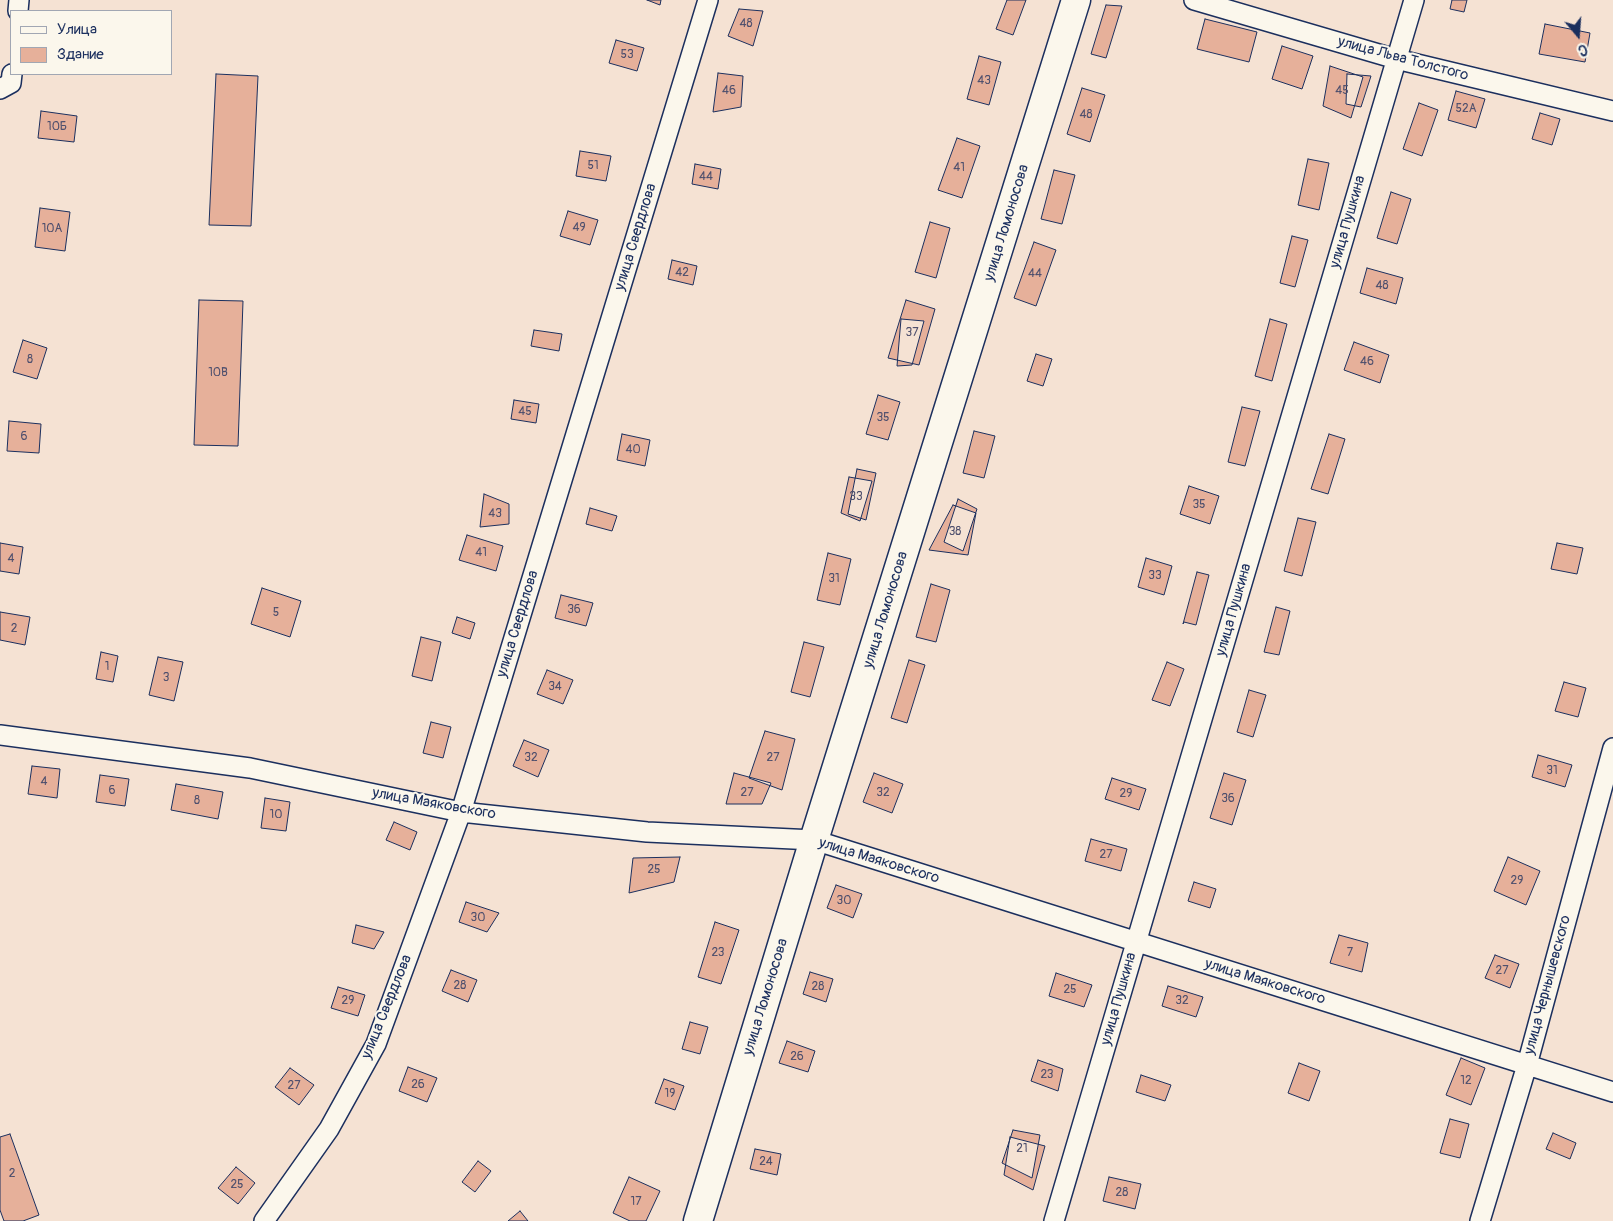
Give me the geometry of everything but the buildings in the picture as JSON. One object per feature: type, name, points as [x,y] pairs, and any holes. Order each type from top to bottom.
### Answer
[{"type":"street","name":"улица Свердлова","points":[[264,1221],[329,1129],[376,1044],[461,812],[708,0]]},
{"type":"street","name":"улица Ломоносова","points":[[698,1221],[814,840],[1076,0]]},
{"type":"street","name":"улица Льва Толстого","points":[[1194,0],[1396,59],[1613,111]]},
{"type":"street","name":"улица Пушкина","points":[[1054,1221],[1414,0]]},
{"type":"street","points":[[0,89],[11,83],[12,75]]},
{"type":"street","name":"улица Маяковского","points":[[0,735],[250,768],[461,812],[647,832],[814,840],[1613,1092]]},
{"type":"street","name":"улица Чернышевского","points":[[1480,1221],[1527,1065],[1613,748]]}]
